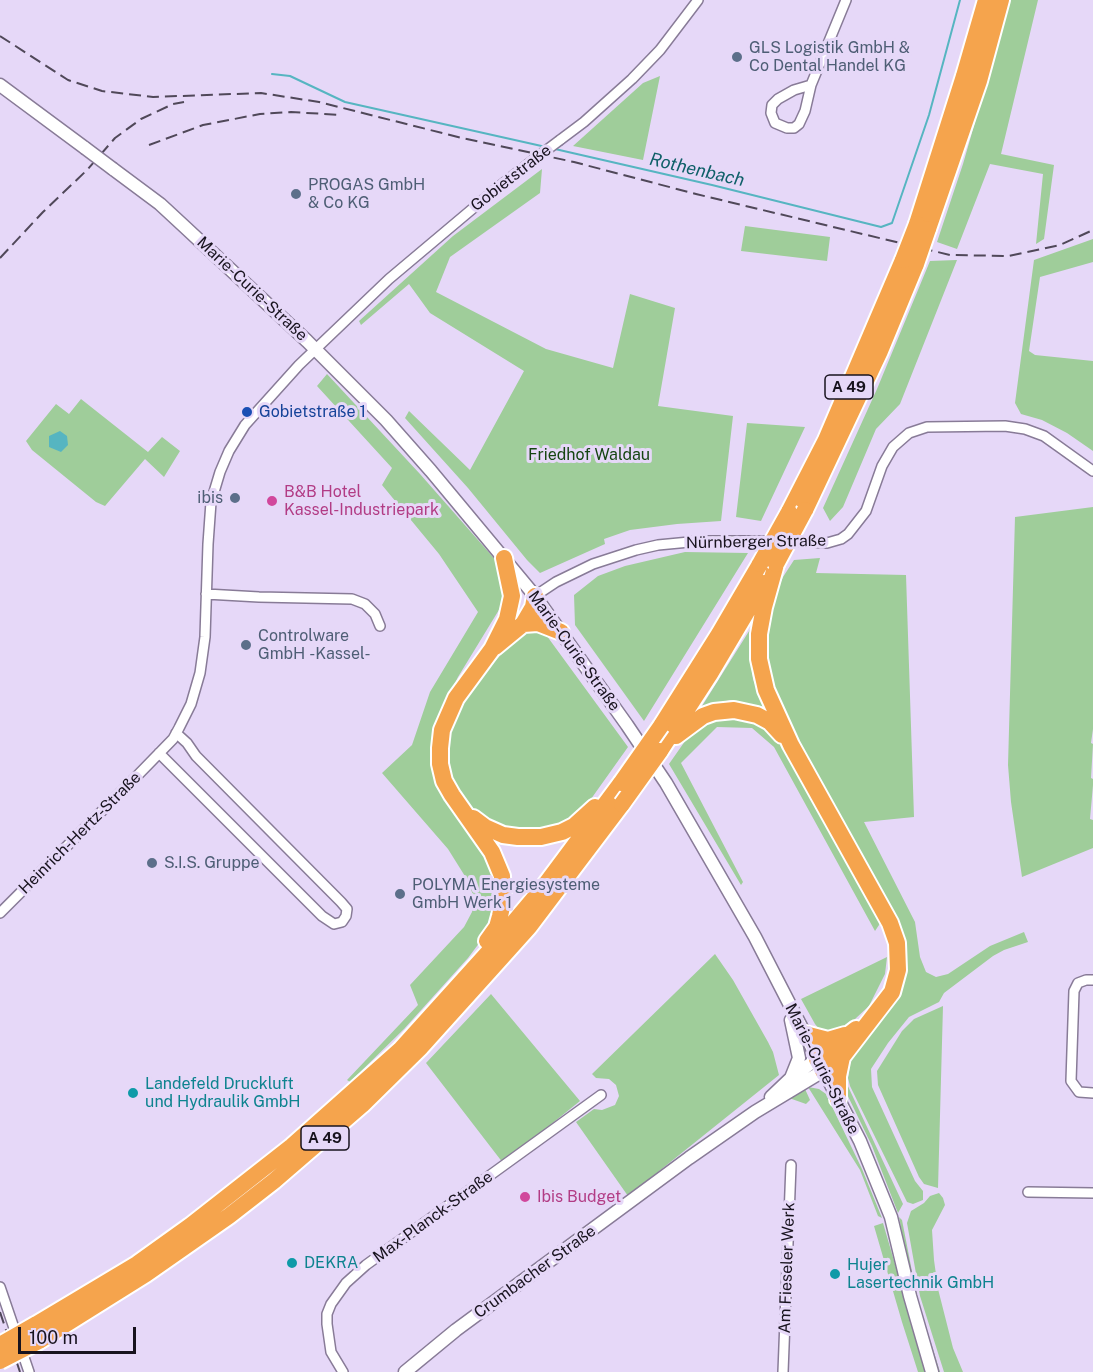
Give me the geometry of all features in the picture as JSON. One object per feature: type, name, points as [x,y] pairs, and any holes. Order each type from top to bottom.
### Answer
[{"type":"highway","name":"A 49","points":[[922,226],[986,0]]},
{"type":"highway","name":"A 49","points":[[0,1345],[37,1333],[146,1274],[230,1216],[362,1105],[421,1047],[529,927],[618,792],[665,739],[719,634],[768,564],[797,511],[826,440],[909,262],[979,81],[1001,0]]},
{"type":"highway","points":[[504,558],[515,622]]},
{"type":"highway","points":[[768,564],[760,621],[759,659],[766,690],[791,745],[878,900],[897,943],[898,970],[895,981],[886,1002],[842,1057],[836,1095]]},
{"type":"highway","points":[[441,1006],[497,927],[504,886],[498,864],[489,847],[460,808],[444,781],[440,764],[442,730],[456,698],[535,596]]},
{"type":"highway","points":[[515,622],[538,623],[561,632]]},
{"type":"highway","points":[[665,739],[703,716],[714,712],[734,710],[752,713],[770,722],[791,745]]},
{"type":"highway","name":"A 49","points":[[0,1361],[190,1226],[292,1146],[400,1050],[542,889],[618,792],[665,739]]},
{"type":"highway","points":[[460,808],[485,827],[503,835],[541,837],[562,832],[574,826],[618,792]]},
{"type":"highway","points":[[820,1065],[849,1034],[874,1017]]},
{"type":"highway","points":[[805,1034],[828,1040],[849,1034]]},
{"type":"highway","points":[[820,1065],[842,1057]]},
{"type":"main road","name":"Marie-Curie-Straße","points":[[0,85],[160,204],[316,349],[386,420],[535,596],[666,783],[755,937],[805,1034],[860,1142],[891,1217],[909,1296],[932,1372]]},
{"type":"main road","points":[[786,999],[799,1058],[796,1082],[815,1085],[836,1095]]},
{"type":"main road","name":"Crumbacher Straße","points":[[405,1372],[456,1330],[820,1065]]},
{"type":"street","name":"Gobietstraße","points":[[316,349],[431,242],[560,140],[632,79],[660,50],[698,0]]},
{"type":"street","points":[[811,85],[794,90],[772,105],[771,112],[775,123],[787,128],[794,128],[799,124],[805,111],[811,85],[846,0]]},
{"type":"street","name":"Heinrich-Hertz-Straße","points":[[0,913],[176,734],[191,704],[200,672],[205,638],[211,502],[220,472],[229,451],[245,425],[316,349]]},
{"type":"street","name":"Nürnberger Straße","points":[[535,596],[556,582],[594,564],[621,554],[658,545],[728,540],[827,543],[841,538],[853,529],[866,511],[882,466],[893,447],[909,433],[927,427],[1005,426],[1025,429],[1044,436],[1093,471]]},
{"type":"street","points":[[206,594],[352,598],[365,604],[375,614],[380,626]]},
{"type":"street","points":[[159,753],[327,921],[334,924],[342,922],[347,909],[341,902],[176,734]]},
{"type":"street","points":[[1093,980],[1078,983],[1074,992],[1071,1081],[1079,1092],[1093,1093]]},
{"type":"street","name":"Max-Planck-Straße","points":[[343,1372],[331,1352],[327,1314],[331,1304],[346,1283],[366,1265],[602,1095]]},
{"type":"street","name":"Am Fieseler Werk","points":[[783,1372],[791,1165]]},
{"type":"street","points":[[1028,1192],[1093,1193]]},
{"type":"street","points":[[0,1287],[29,1372]]},
{"type":"green space","points":[[1010,0],[1038,0],[1001,154],[1054,165],[1044,239],[1036,244],[1043,174],[990,164],[957,249],[937,242],[963,164]]},
{"type":"green space","points":[[660,76],[643,160],[573,146],[643,83]]},
{"type":"green space","name":"Friedhof Waldau","points":[[542,169],[540,193],[450,257],[436,292],[546,349],[613,368],[630,294],[675,308],[658,406],[733,416],[721,521],[630,530],[604,539],[605,544],[540,573],[405,418],[409,411],[470,470],[524,371],[430,313],[409,284],[361,325],[359,321],[453,236]]},
{"type":"green space","points":[[745,226],[830,237],[827,261],[741,251]]},
{"type":"green space","points":[[1093,239],[1093,262],[1040,277],[1029,351],[1035,355],[1093,361],[1093,451],[1067,433],[1042,420],[1021,414],[1015,403],[1034,260]]},
{"type":"green space","points":[[957,260],[900,404],[876,429],[843,507],[830,521],[823,508],[877,389],[930,261]]},
{"type":"green space","points":[[327,374],[500,565],[505,600],[458,677],[439,716],[433,744],[487,852],[496,878],[498,901],[486,934],[468,958],[404,1029],[350,1082],[347,1080],[418,1005],[410,985],[464,927],[472,912],[474,898],[468,881],[448,849],[382,773],[412,745],[430,692],[478,612],[439,554],[382,485],[392,468],[317,386]]},
{"type":"green space","points":[[81,399],[148,452],[162,437],[180,451],[164,477],[145,459],[105,506],[96,502],[32,450],[26,441],[56,404],[69,414]]},
{"type":"green space","points":[[747,423],[805,427],[761,521],[736,517]]},
{"type":"green space","points":[[1093,507],[1091,778],[1093,785],[1090,819],[1093,820],[1093,848],[1022,877],[1008,765],[1015,517]]},
{"type":"green space","points":[[685,552],[748,553],[644,721],[575,625],[574,595],[598,576],[625,566]]},
{"type":"green space","points":[[820,558],[816,573],[906,575],[914,817],[864,822],[915,922],[920,957],[926,972],[936,977],[948,974],[990,946],[1024,932],[1028,942],[993,956],[944,993],[939,1002],[909,1017],[871,1069],[872,1087],[915,1181],[923,1191],[923,1200],[913,1204],[907,1202],[848,1078],[850,1065],[848,1061],[899,996],[906,971],[906,945],[897,919],[784,715],[769,679],[765,648],[767,615],[783,577],[794,560]]},
{"type":"green space","points":[[751,628],[750,653],[753,679],[764,707],[731,700],[702,706]]},
{"type":"green space","points":[[531,630],[544,632],[628,747],[586,806],[562,825],[536,830],[512,828],[487,820],[466,802],[450,773],[448,747],[453,721],[476,681],[512,643]]},
{"type":"green space","points":[[717,717],[754,722],[780,741],[881,922],[875,931],[774,747],[752,728],[717,727],[681,763],[743,882],[741,885],[669,764],[690,734]]},
{"type":"green space","points":[[715,954],[733,980],[768,1042],[779,1075],[628,1196],[576,1122],[594,1109],[602,1110],[615,1105],[619,1096],[616,1085],[609,1079],[596,1078],[592,1074]]},
{"type":"green space","points":[[887,957],[885,974],[869,1006],[834,1033],[819,1029],[801,999]]},
{"type":"green space","points":[[491,994],[580,1101],[503,1163],[426,1063]]},
{"type":"green space","points":[[943,1006],[938,1188],[924,1184],[919,1177],[878,1085],[877,1071],[902,1031],[914,1019]]},
{"type":"green space","points":[[846,1082],[903,1204],[898,1213],[872,1146],[844,1088]]},
{"type":"green space","points":[[808,1087],[819,1089],[826,1094],[862,1169],[882,1218],[878,1216],[860,1170]]},
{"type":"green space","points":[[805,1089],[810,1100],[806,1104],[789,1098]]},
{"type":"green space","points":[[939,1193],[945,1205],[932,1230],[934,1260],[938,1289],[953,1348],[963,1372],[944,1372],[920,1296],[907,1223],[911,1211],[930,1196]]},
{"type":"green space","points":[[899,1217],[902,1220],[917,1297],[940,1372],[937,1372],[910,1273]]},
{"type":"green space","points":[[883,1223],[927,1372],[918,1372],[902,1322],[874,1226]]},
{"type":"shaded area","points":[[60,431],[67,436],[68,445],[61,452],[49,447],[49,436]]},
{"type":"waterway","name":"Rothenbach","points":[[555,149],[881,227],[892,223],[929,115],[960,0]]},
{"type":"waterway","name":"Rothenbach","points":[[272,74],[290,76],[345,102],[546,147]]},
{"type":"railway","points":[[0,36],[68,80],[102,91],[153,97],[261,93],[319,102],[950,255],[1009,256],[1060,245],[1093,230]]},
{"type":"railway","points":[[0,258],[87,170],[115,138],[141,119],[173,104],[184,102]]},
{"type":"railway","points":[[149,145],[203,125],[260,114],[291,112],[342,115]]},
{"type":"railway","points":[[0,1312],[20,1372]]},
{"type":"place","name":"GLS Logistik GmbH & Co Dental Handel KG","points":[[737,57]]},
{"type":"place","name":"PROGAS GmbH & Co KG","points":[[296,194]]},
{"type":"place","name":"Gobietstraße 1","points":[[247,412]]},
{"type":"place","name":"ibis","points":[[235,498]]},
{"type":"place","name":"B&B Hotel Kassel-Industriepark","points":[[272,501]]},
{"type":"place","name":"Controlware GmbH -Kassel-","points":[[246,645]]},
{"type":"place","name":"S.I.S. Gruppe","points":[[152,863]]},
{"type":"place","name":"POLYMA Energiesysteme GmbH Werk 1","points":[[400,894]]},
{"type":"place","name":"Landefeld Druckluft und Hydraulik GmbH","points":[[133,1093]]},
{"type":"place","name":"Ibis Budget","points":[[525,1197]]},
{"type":"place","name":"DEKRA","points":[[292,1263]]},
{"type":"place","name":"Hujer Lasertechnik GmbH","points":[[835,1274]]}]
